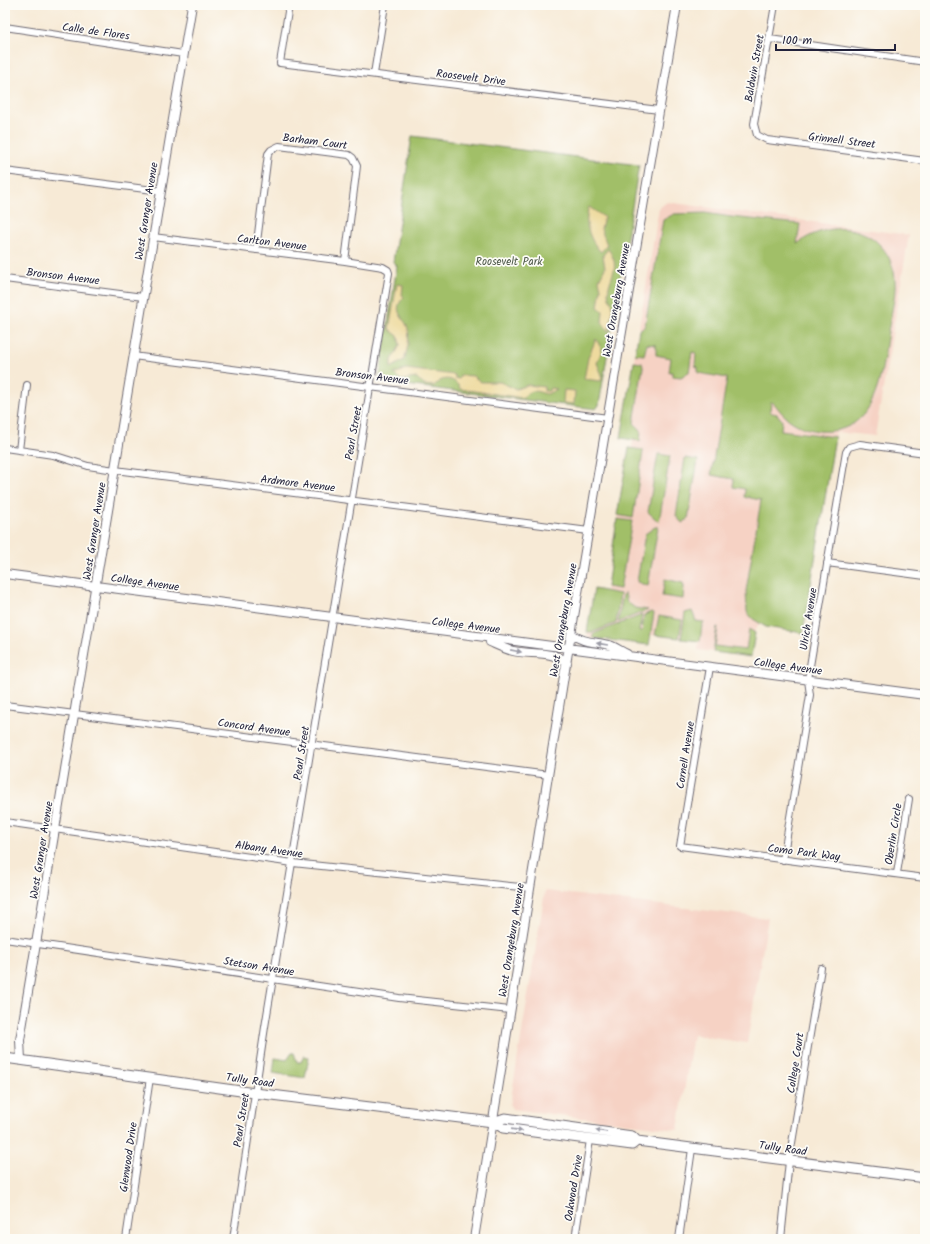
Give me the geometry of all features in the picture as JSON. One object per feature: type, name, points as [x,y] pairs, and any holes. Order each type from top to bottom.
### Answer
[{"type":"main road","name":"Tully Road","points":[[5,1058],[255,1093],[493,1122],[503,1128],[590,1140],[632,1145],[637,1142],[925,1178]]},
{"type":"main road","name":"Tully Road","points":[[493,1122],[505,1118],[632,1136],[637,1142]]},
{"type":"street","name":"West Granger Avenue","points":[[21,1060],[20,1040],[96,587],[142,297],[192,5]]},
{"type":"street","name":"Roosevelt Drive","points":[[289,5],[280,63],[660,110]]},
{"type":"street","points":[[374,74],[385,5]]},
{"type":"street","name":"West Orangeburg Avenue","points":[[474,1239],[567,663],[677,5]]},
{"type":"street","name":"Baldwin Street","points":[[757,135],[754,124],[775,5]]},
{"type":"street","name":"Calle de Flores","points":[[5,27],[183,54]]},
{"type":"street","points":[[770,39],[925,62]]},
{"type":"street","name":"Grinnell Street","points":[[757,135],[767,140],[925,161]]},
{"type":"street","name":"Barham Court","points":[[256,250],[268,154],[271,150],[279,146],[349,154],[354,158],[357,166],[345,261]]},
{"type":"street","points":[[5,171],[161,191]]},
{"type":"street","name":"Carlton Avenue","points":[[153,237],[345,261],[381,267],[388,270]]},
{"type":"street","name":"Pearl Street","points":[[232,1239],[292,863],[389,275],[388,270]]},
{"type":"street","name":"Bronson Avenue","points":[[5,279],[142,297]]},
{"type":"street","name":"Bronson Avenue","points":[[133,356],[371,385],[608,418]]},
{"type":"street","points":[[20,450],[27,385]]},
{"type":"street","name":"Ulrich Avenue","points":[[783,860],[810,695],[808,680],[846,452],[849,447],[860,444],[925,453]]},
{"type":"street","name":"Ardmore Avenue","points":[[5,448],[53,455],[88,466],[115,470],[590,531]]},
{"type":"street","points":[[827,563],[925,576]]},
{"type":"street","name":"College Avenue","points":[[5,574],[479,638],[570,648],[925,695]]},
{"type":"street","points":[[572,634],[578,639],[587,642],[611,646],[632,657]]},
{"type":"street","points":[[479,638],[512,651],[553,656],[562,659],[567,663]]},
{"type":"street","name":"Cornell Avenue","points":[[680,846],[710,667]]},
{"type":"street","name":"Concord Avenue","points":[[5,705],[549,775]]},
{"type":"street","name":"Oberlin Circle","points":[[897,874],[909,799]]},
{"type":"street","name":"Albany Avenue","points":[[5,822],[292,863],[530,888]]},
{"type":"street","name":"Como Park Way","points":[[680,846],[925,878]]},
{"type":"street","name":"Stetson Avenue","points":[[5,939],[274,978],[399,998],[510,1010]]},
{"type":"street","name":"College Court","points":[[781,1239],[789,1162],[821,968]]},
{"type":"street","name":"Glenwood Drive","points":[[126,1239],[150,1078]]},
{"type":"street","name":"Oakwood Drive","points":[[575,1239],[590,1140]]},
{"type":"street","points":[[680,1239],[692,1149]]},
{"type":"shaded area","points":[[667,202],[909,235],[875,436],[836,432],[803,633],[770,628],[759,624],[755,630],[751,657],[698,650],[699,641],[651,635],[649,645],[589,638],[587,635],[594,589],[606,591],[622,485],[629,448],[632,448],[633,440],[621,438],[659,208]]},
{"type":"shaded area","points":[[545,891],[768,918],[747,1043],[693,1035],[678,1130],[512,1109],[510,1105]]},
{"type":"green space","name":"Roosevelt Park","points":[[412,136],[639,165],[599,405],[596,409],[383,382],[379,379],[397,266],[393,262]]},
{"type":"green space","points":[[705,213],[800,224],[797,244],[825,230],[854,230],[868,235],[879,244],[888,256],[894,272],[895,294],[883,366],[873,399],[865,413],[853,424],[838,430],[818,431],[808,429],[793,422],[771,402],[770,411],[777,414],[782,420],[781,430],[835,437],[803,633],[766,627],[753,619],[747,612],[746,591],[761,500],[750,498],[748,496],[748,498],[744,497],[745,489],[733,487],[734,479],[711,475],[727,378],[698,373],[698,367],[695,366],[696,353],[692,352],[689,372],[681,377],[672,376],[672,372],[669,372],[671,358],[656,355],[656,345],[647,344],[644,355],[635,354],[639,330],[645,326],[663,220],[674,214]]},
{"type":"green space","points":[[634,362],[642,363],[643,367],[634,423],[641,430],[640,441],[621,438]]},
{"type":"green space","points":[[629,448],[643,450],[633,518],[617,515]]},
{"type":"green space","points":[[658,454],[670,456],[659,522],[648,512]]},
{"type":"green space","points":[[685,458],[698,460],[688,519],[682,523],[676,516]]},
{"type":"green space","points":[[617,519],[632,521],[620,589],[607,587]]},
{"type":"green space","points":[[655,527],[658,527],[648,586],[637,582],[645,534]]},
{"type":"green space","points":[[665,579],[683,583],[683,599],[662,596]]},
{"type":"green space","points":[[594,589],[620,594],[616,623],[593,632],[587,632]]},
{"type":"green space","points":[[623,594],[625,594],[627,602],[635,608],[648,610],[618,622]]},
{"type":"green space","points":[[692,611],[696,621],[704,622],[702,625],[700,641],[681,639],[685,613]]},
{"type":"green space","points":[[651,612],[654,613],[649,645],[593,638],[593,634],[642,615],[639,631],[642,631],[644,615]]},
{"type":"green space","points":[[659,616],[682,620],[679,638],[655,635]]},
{"type":"green space","points":[[717,627],[715,646],[746,650],[749,629],[755,633],[751,657],[713,652]]},
{"type":"green space","points":[[292,1053],[294,1053],[297,1062],[301,1062],[304,1056],[309,1057],[305,1078],[273,1073],[275,1058],[287,1060]]},
{"type":"sand","points":[[589,207],[604,217],[601,229],[607,245],[601,252],[594,243],[587,225],[587,213]]},
{"type":"sand","points":[[608,249],[614,261],[614,271],[608,293],[613,307],[609,332],[602,322],[603,311],[598,307],[601,288],[599,280],[605,268],[603,255]]},
{"type":"sand","points":[[397,284],[403,285],[402,295],[404,297],[398,307],[400,314],[407,325],[409,333],[404,360],[391,368],[391,362],[400,345],[398,336],[389,329]]},
{"type":"sand","points":[[596,339],[602,350],[597,363],[602,375],[601,381],[584,379],[588,358]]},
{"type":"sand","points":[[406,369],[455,375],[455,378],[459,379],[460,375],[473,376],[481,382],[500,382],[516,389],[528,385],[544,387],[544,391],[549,391],[550,388],[557,389],[547,394],[531,391],[523,398],[460,389],[455,382],[448,379],[444,379],[434,386],[424,385],[417,378],[401,380],[394,374]]},
{"type":"sand","points":[[564,390],[575,391],[574,404],[563,403]]}]
